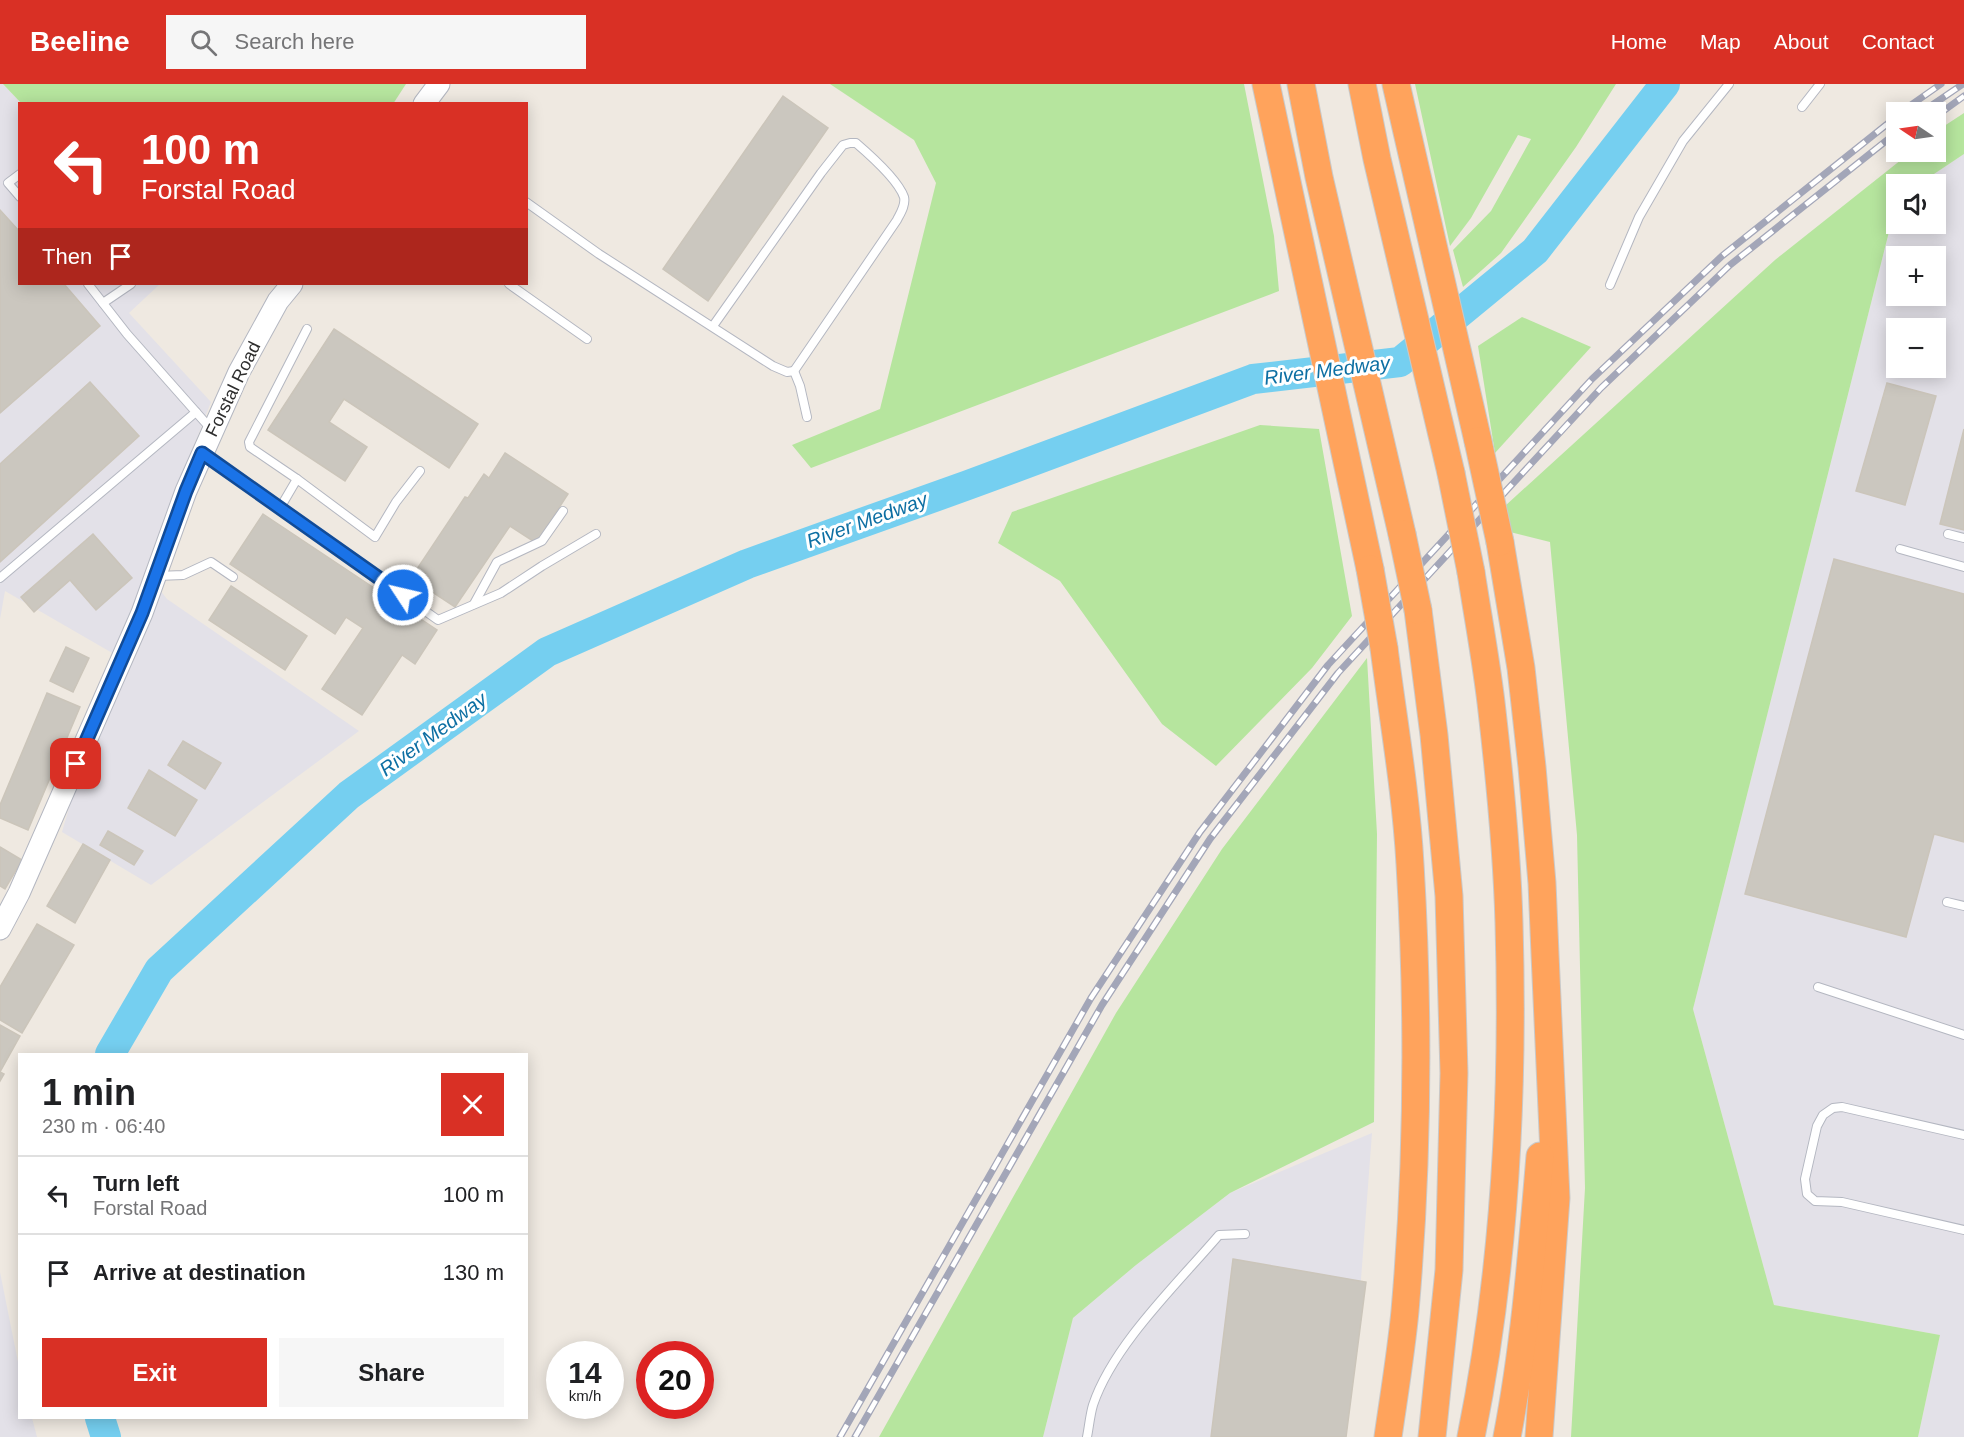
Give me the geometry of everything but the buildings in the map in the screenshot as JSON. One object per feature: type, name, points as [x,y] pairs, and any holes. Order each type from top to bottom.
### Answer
[{"type":"highway","points":[[1266,84],[1370,569],[1384,648],[1410,861],[1416,1050],[1413,1202],[1405,1314],[1388,1437]]},
{"type":"highway","points":[[1301,84],[1319,177],[1400,523],[1418,610],[1434,735],[1449,896],[1454,1062],[1449,1270],[1432,1437]]},
{"type":"highway","points":[[1362,84],[1377,159],[1437,410],[1471,572],[1492,708],[1504,838],[1509,922],[1510,1024],[1507,1133],[1501,1222],[1489,1335],[1472,1437]]},
{"type":"highway","points":[[1396,84],[1500,542],[1521,668],[1542,883],[1556,1198],[1539,1437]]},
{"type":"highway","points":[[1507,1437],[1517,1384],[1530,1273],[1544,1104],[1545,954]]},
{"type":"street","points":[[426,102],[439,84]]},
{"type":"street","name":"Forstal Road","points":[[0,928],[24,882],[142,613],[186,491],[238,372],[278,301],[291,285]]},
{"type":"lane","points":[[1610,285],[1639,217],[1683,141],[1729,84]]},
{"type":"lane","points":[[1802,107],[1820,84]]},
{"type":"lane","points":[[528,203],[599,254],[773,366],[787,372],[794,371],[897,220],[904,204],[904,198],[889,174],[856,143],[843,145],[820,172],[712,326]]},
{"type":"lane","points":[[18,176],[8,183],[18,195]]},
{"type":"lane","points":[[89,285],[127,334],[212,430]]},
{"type":"lane","points":[[103,303],[130,285]]},
{"type":"lane","points":[[510,285],[587,339]]},
{"type":"lane","points":[[307,329],[249,442],[250,447],[375,537],[396,502],[420,471]]},
{"type":"lane","points":[[794,371],[807,417]]},
{"type":"lane","points":[[0,578],[196,412]]},
{"type":"lane","points":[[202,453],[438,620],[501,593],[596,534]]},
{"type":"lane","points":[[280,508],[297,479]]},
{"type":"lane","points":[[474,604],[497,562],[542,541],[563,512]]},
{"type":"lane","points":[[1948,534],[1964,538]]},
{"type":"lane","points":[[1900,549],[1964,567]]},
{"type":"lane","points":[[155,576],[183,575],[211,562],[233,577]]},
{"type":"lane","points":[[1947,902],[1964,906]]},
{"type":"lane","points":[[1818,987],[1964,1035]]},
{"type":"lane","points":[[1964,1135],[1842,1107],[1833,1108],[1823,1115],[1817,1126],[1804,1184],[1808,1194],[1815,1201],[1842,1202],[1964,1230]]},
{"type":"lane","points":[[1087,1437],[1094,1405],[1112,1366],[1137,1329],[1219,1235],[1245,1234]]},
{"type":"shaded area","points":[[0,84],[3,84],[20,102],[18,102],[18,285],[159,285],[129,313],[211,402],[145,571],[167,599],[359,731],[151,885],[62,832],[114,654],[5,591],[0,619]]},
{"type":"shaded area","points":[[1964,154],[1964,1437],[1918,1437],[1940,1335],[1774,1305],[1693,1009],[1888,234],[1946,234],[1946,174],[1934,174]]},
{"type":"shaded area","points":[[1372,1133],[1358,1319],[1338,1437],[1043,1437],[1073,1318],[1136,1265],[1230,1193]]},
{"type":"shaded area","points":[[0,1272],[18,1362],[18,1419],[32,1419],[37,1437],[0,1437]]},
{"type":"green space","points":[[3,84],[406,84],[394,102],[20,102]]},
{"type":"green space","points":[[830,84],[1244,84],[1274,236],[1279,291],[811,468],[792,445],[880,409],[936,183],[914,140]]},
{"type":"green space","points":[[1415,84],[1616,84],[1576,147],[1501,253],[1463,287],[1453,250],[1491,211],[1531,139],[1518,135],[1471,218],[1450,246]]},
{"type":"green space","points":[[1964,113],[1964,154],[1934,174],[1886,174],[1886,234],[1888,234],[1693,1009],[1774,1305],[1940,1335],[1918,1437],[1571,1437],[1585,1188],[1577,835],[1550,542],[1510,532],[1505,506],[1775,260],[1898,162],[1946,162],[1946,125]]},
{"type":"green space","points":[[1522,317],[1591,347],[1495,453],[1478,346]]},
{"type":"green space","points":[[1260,425],[1319,429],[1352,616],[1312,668],[1216,766],[1162,724],[1060,581],[998,543],[1012,512]]},
{"type":"green space","points":[[1367,658],[1377,834],[1374,1122],[1230,1193],[1136,1265],[1073,1318],[1043,1437],[879,1437],[1116,1013],[1222,849]]},
{"type":"waterway","name":"River Medway","points":[[111,1053],[159,970],[349,795],[547,652],[747,564],[1253,379],[1400,362],[1535,251],[1665,84]]},
{"type":"waterway","name":"River Medway","points":[[100,1419],[106,1437]]},
{"type":"railway","points":[[1915,102],[1941,84]]},
{"type":"railway","points":[[1937,102],[1963,84]]},
{"type":"railway","points":[[1946,109],[1964,96]]},
{"type":"railway","points":[[840,1437],[1091,998],[1200,832],[1328,665],[1592,379],[1722,256],[1886,125]]},
{"type":"railway","points":[[855,1437],[1102,1005],[1210,839],[1338,673],[1601,388],[1730,265],[1886,141]]},
{"type":"route","points":[[76,764],[142,613],[202,453],[403,595]]}]
